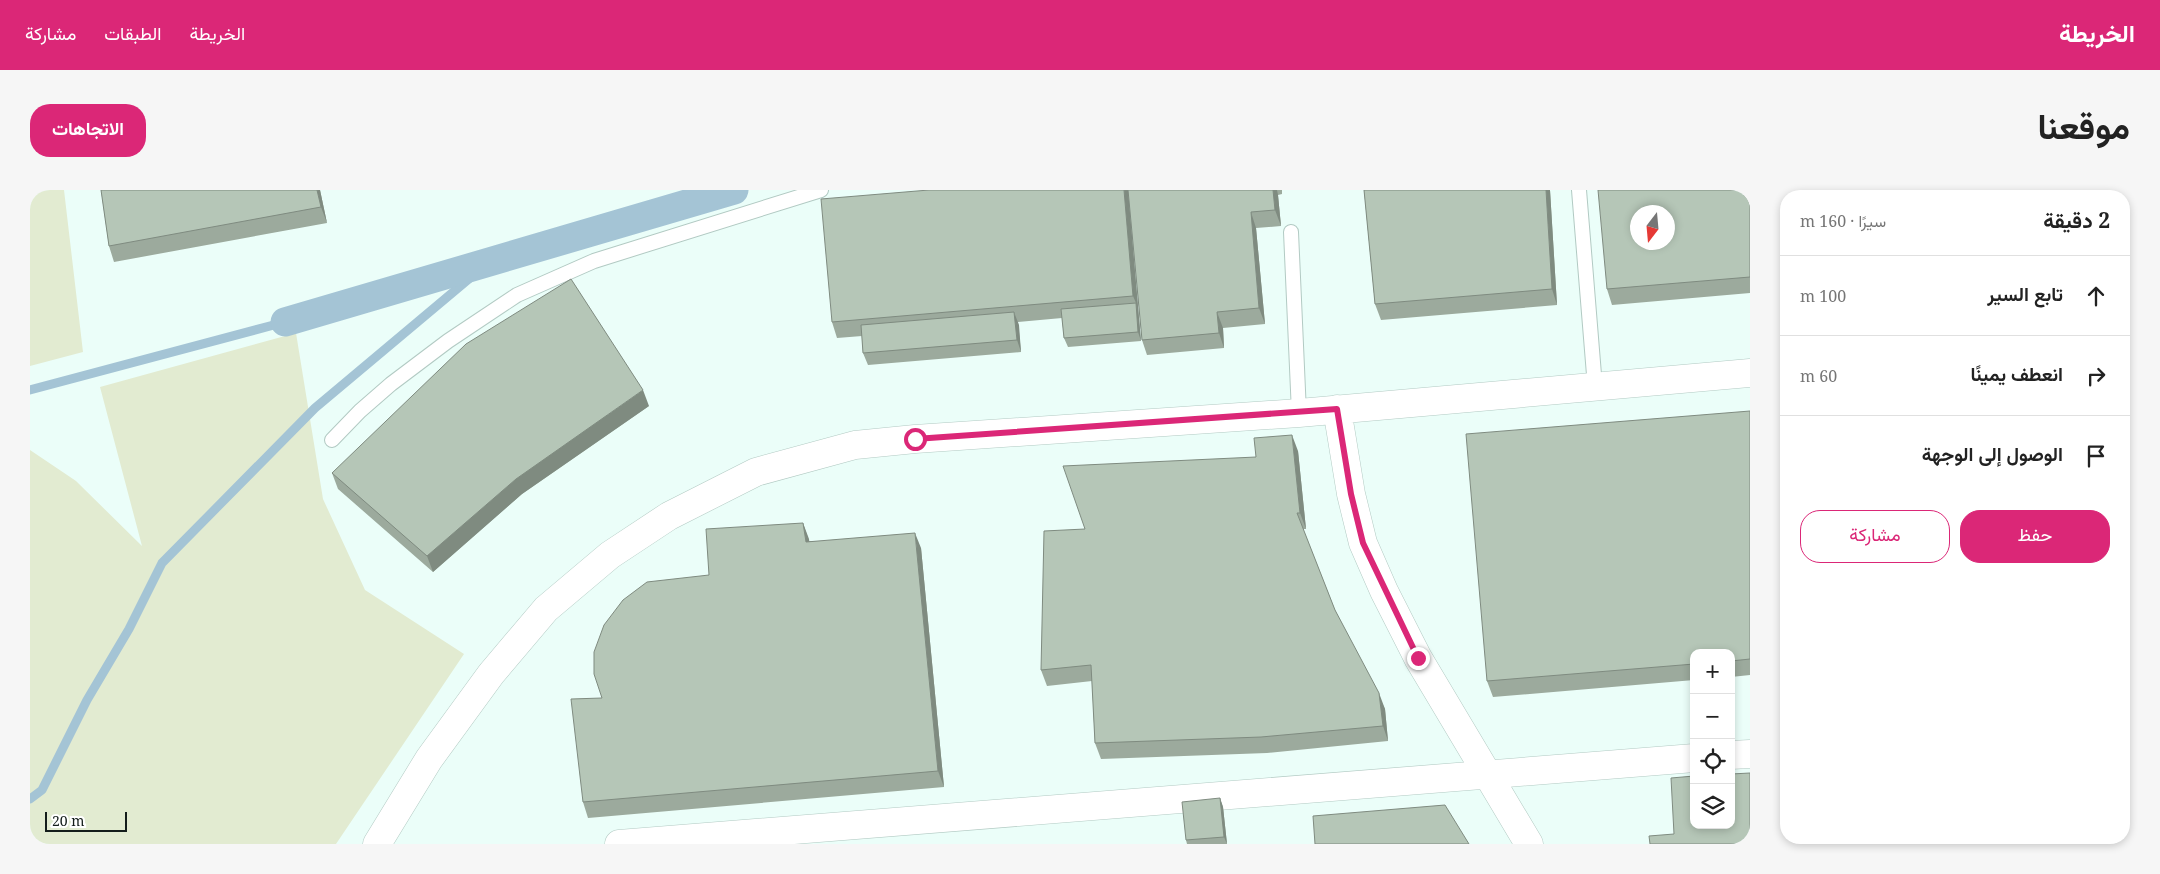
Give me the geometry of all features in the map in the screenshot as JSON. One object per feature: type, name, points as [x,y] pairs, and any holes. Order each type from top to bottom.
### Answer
[{"type":"street","points":[[377,844],[429,759],[491,674],[546,609],[610,555],[669,516],[756,472],[855,445],[915,439],[1299,413],[1750,373]]},
{"type":"street","points":[[1337,409],[1351,494],[1363,543],[1418,658],[1529,844]]},
{"type":"street","points":[[1735,756],[1750,754]]},
{"type":"street","points":[[619,844],[1690,758]]},
{"type":"lane","points":[[332,440],[360,411],[391,384],[448,341],[517,295],[594,261],[821,190]]},
{"type":"lane","points":[[1579,190],[1595,387]]},
{"type":"lane","points":[[1291,232],[1299,413]]},
{"type":"green space","points":[[30,190],[64,190],[83,352],[30,366]]},
{"type":"green space","points":[[296,333],[323,499],[365,590],[464,654],[336,844],[30,844],[30,450],[76,481],[142,546],[100,387]]},
{"type":"building","points":[[101,190],[317,190],[321,207],[109,246]]},
{"type":"building","points":[[929,190],[1124,190],[1133,296],[832,322],[821,199]]},
{"type":"building","points":[[1128,190],[1273,190],[1275,210],[1251,212],[1259,308],[1217,312],[1219,333],[1142,340]]},
{"type":"building","points":[[1364,190],[1546,190],[1552,289],[1375,304]]},
{"type":"building","points":[[1598,190],[1750,190],[1750,277],[1607,289]]},
{"type":"building","points":[[571,279],[643,390],[516,479],[427,556],[332,473],[466,344]]},
{"type":"building","points":[[1136,303],[1138,332],[1064,338],[1061,309]]},
{"type":"building","points":[[1014,312],[1017,340],[863,353],[861,325]]},
{"type":"building","points":[[1750,411],[1750,659],[1735,661],[1735,649],[1690,649],[1690,664],[1487,681],[1466,434]]},
{"type":"building","points":[[1292,435],[1300,513],[1297,513],[1335,610],[1379,693],[1383,726],[1261,737],[1095,743],[1091,665],[1041,670],[1044,531],[1085,529],[1063,466],[1256,457],[1254,438]]},
{"type":"building","points":[[803,523],[806,542],[915,533],[938,771],[583,802],[571,699],[602,698],[594,674],[594,652],[604,625],[623,600],[647,582],[709,575],[706,529]]},
{"type":"building","points":[[1750,773],[1750,844],[1650,844],[1649,836],[1674,834],[1671,778],[1690,776],[1690,829],[1735,829],[1735,774]]},
{"type":"building","points":[[1220,798],[1224,837],[1186,840],[1182,802]]},
{"type":"building","points":[[1445,805],[1469,844],[1315,844],[1313,816]]},
{"type":"waterway","points":[[285,322],[734,190]]},
{"type":"waterway","points":[[30,799],[42,790],[87,700],[129,629],[162,563],[315,408],[489,262]]},
{"type":"waterway","points":[[30,390],[285,322]]},
{"type":"route","points":[[915,439],[1337,409],[1351,494],[1363,543],[1384,591],[1418,658]]}]
